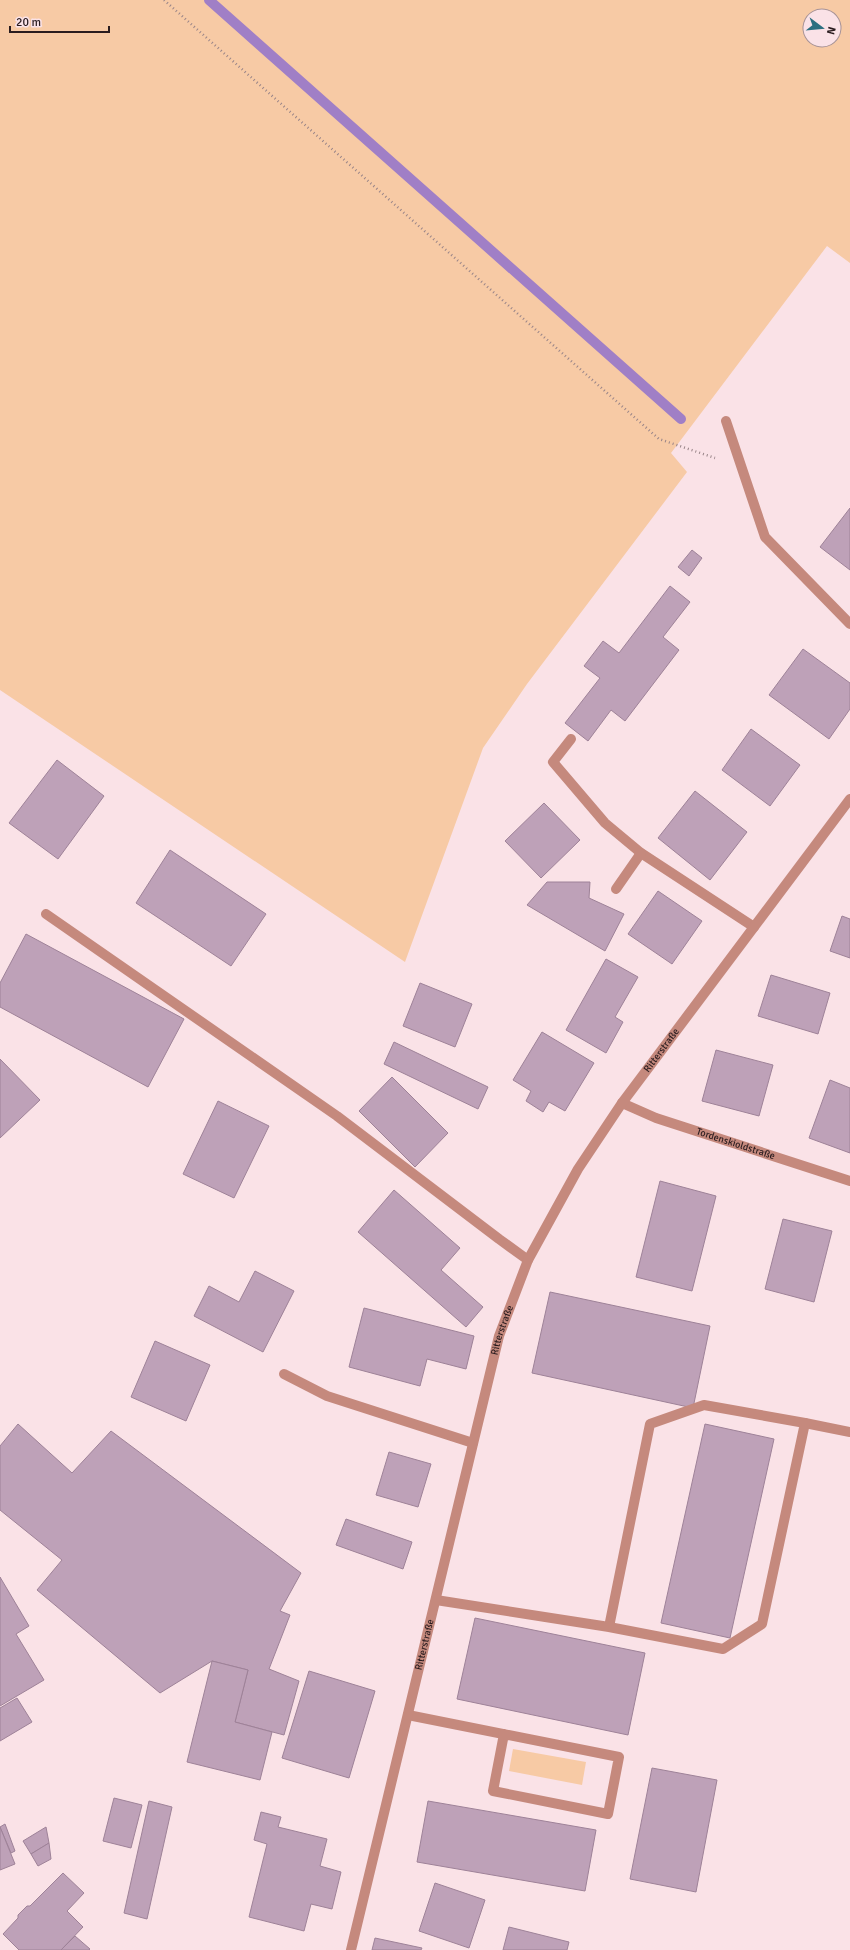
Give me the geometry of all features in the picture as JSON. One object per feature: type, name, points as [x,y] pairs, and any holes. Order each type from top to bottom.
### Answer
[{"type":"street","points":[[726,421],[765,537],[850,624]]},
{"type":"street","points":[[571,739],[553,762],[605,823],[641,853],[754,927]]},
{"type":"street","name":"Ritterstraße","points":[[350,1950],[499,1336],[528,1260],[578,1169],[622,1104],[850,799]]},
{"type":"street","points":[[616,889],[641,853]]},
{"type":"street","points":[[46,914],[337,1116],[528,1260]]},
{"type":"street","name":"Tordenskioldstraße","points":[[622,1104],[656,1118],[850,1181]]},
{"type":"street","points":[[284,1374],[327,1396],[473,1443]]},
{"type":"street","points":[[609,1627],[650,1424],[704,1405],[805,1422],[850,1432]]},
{"type":"street","points":[[436,1600],[609,1627],[723,1649],[762,1624],[805,1422]]},
{"type":"street","points":[[408,1715],[504,1734],[619,1757],[608,1814],[493,1791],[504,1734]]},
{"type":"path","points":[[164,0],[660,439],[742,467]]},
{"type":"shaded area","points":[[0,0],[850,0],[850,263],[827,246],[671,453],[687,472],[527,684],[483,748],[405,962],[0,690]]},
{"type":"shaded area","points":[[513,1749],[586,1762],[582,1785],[509,1771]]},
{"type":"building","points":[[850,508],[850,570],[820,547]]},
{"type":"building","points":[[692,550],[702,558],[689,576],[678,567]]},
{"type":"building","points":[[670,586],[690,602],[663,637],[679,650],[625,721],[611,710],[588,741],[565,723],[600,678],[584,666],[603,641],[619,653]]},
{"type":"building","points":[[803,649],[850,683],[850,709],[829,739],[769,695]]},
{"type":"building","points":[[751,729],[800,765],[770,806],[722,770]]},
{"type":"building","points":[[57,760],[104,796],[58,859],[9,823]]},
{"type":"building","points":[[695,791],[747,832],[710,880],[658,838]]},
{"type":"building","points":[[544,803],[580,840],[541,878],[505,841]]},
{"type":"building","points":[[170,850],[266,914],[231,966],[136,903]]},
{"type":"building","points":[[547,882],[590,882],[589,898],[624,914],[605,951],[527,905]]},
{"type":"building","points":[[658,891],[702,921],[672,964],[628,934]]},
{"type":"building","points":[[842,916],[850,919],[850,958],[830,951]]},
{"type":"building","points":[[26,934],[184,1019],[148,1087],[0,1007],[0,983]]},
{"type":"building","points":[[606,959],[638,977],[615,1017],[623,1022],[606,1053],[566,1030]]},
{"type":"building","points":[[771,975],[830,993],[818,1034],[758,1016]]},
{"type":"building","points":[[420,983],[472,1004],[455,1047],[403,1026]]},
{"type":"building","points":[[542,1032],[594,1063],[565,1111],[549,1102],[543,1112],[526,1101],[531,1091],[513,1080]]},
{"type":"building","points":[[394,1042],[488,1087],[478,1109],[384,1064]]},
{"type":"building","points":[[716,1050],[773,1065],[759,1116],[702,1101]]},
{"type":"building","points":[[0,1059],[40,1100],[0,1138]]},
{"type":"building","points":[[392,1077],[448,1133],[415,1167],[359,1111]]},
{"type":"building","points":[[830,1080],[850,1088],[850,1153],[809,1138]]},
{"type":"building","points":[[218,1101],[269,1126],[234,1198],[183,1174]]},
{"type":"building","points":[[660,1181],[716,1196],[692,1291],[636,1277]]},
{"type":"building","points":[[394,1190],[460,1248],[441,1270],[483,1307],[466,1327],[358,1232]]},
{"type":"building","points":[[783,1219],[832,1231],[814,1302],[765,1289]]},
{"type":"building","points":[[255,1271],[294,1291],[263,1352],[194,1316],[209,1286],[239,1302]]},
{"type":"building","points":[[550,1292],[710,1326],[693,1408],[532,1373]]},
{"type":"building","points":[[364,1308],[474,1336],[466,1369],[427,1359],[420,1386],[349,1367]]},
{"type":"building","points":[[155,1341],[210,1365],[186,1421],[131,1397]]},
{"type":"building","points":[[18,1424],[72,1473],[111,1431],[301,1573],[280,1611],[290,1615],[269,1669],[299,1681],[284,1735],[235,1722],[248,1670],[212,1661],[160,1693],[37,1590],[62,1560],[0,1510],[0,1446]]},
{"type":"building","points":[[705,1424],[774,1439],[730,1638],[661,1623]]},
{"type":"building","points":[[389,1452],[431,1464],[418,1507],[376,1495]]},
{"type":"building","points":[[346,1519],[412,1542],[403,1569],[336,1545]]},
{"type":"building","points":[[0,1577],[29,1626],[16,1634],[44,1680],[0,1706]]},
{"type":"building","points":[[475,1618],[645,1653],[628,1735],[457,1699]]},
{"type":"building","points":[[212,1661],[248,1670],[235,1722],[272,1732],[260,1780],[187,1762]]},
{"type":"building","points":[[309,1671],[375,1691],[349,1778],[282,1758]]},
{"type":"building","points":[[17,1698],[32,1722],[0,1741],[0,1708]]},
{"type":"building","points":[[652,1768],[717,1780],[696,1892],[630,1879]]},
{"type":"building","points":[[114,1798],[142,1805],[131,1848],[103,1841]]},
{"type":"building","points":[[149,1801],[172,1807],[147,1919],[124,1913]]},
{"type":"building","points":[[428,1801],[596,1830],[585,1891],[417,1862]]},
{"type":"building","points":[[261,1812],[281,1817],[278,1827],[327,1839],[320,1866],[341,1872],[332,1909],[311,1904],[304,1931],[249,1917],[267,1844],[254,1840]]},
{"type":"building","points":[[5,1824],[15,1851],[11,1853],[0,1827]]},
{"type":"building","points":[[0,1827],[15,1864],[0,1870]]},
{"type":"building","points":[[46,1827],[49,1843],[31,1854],[23,1841]]},
{"type":"building","points":[[49,1843],[51,1859],[38,1866],[31,1854]]},
{"type":"building","points":[[63,1873],[84,1893],[67,1911],[83,1927],[61,1950],[19,1950],[3,1934],[18,1918],[18,1915],[27,1906],[30,1906]]},
{"type":"building","points":[[435,1883],[485,1900],[469,1948],[419,1931]]},
{"type":"building","points":[[509,1927],[569,1942],[567,1950],[503,1950]]},
{"type":"building","points":[[75,1936],[90,1949],[61,1950]]},
{"type":"building","points":[[375,1938],[422,1948],[421,1950],[372,1950]]},
{"type":"waterway","points":[[209,0],[681,419]]}]
